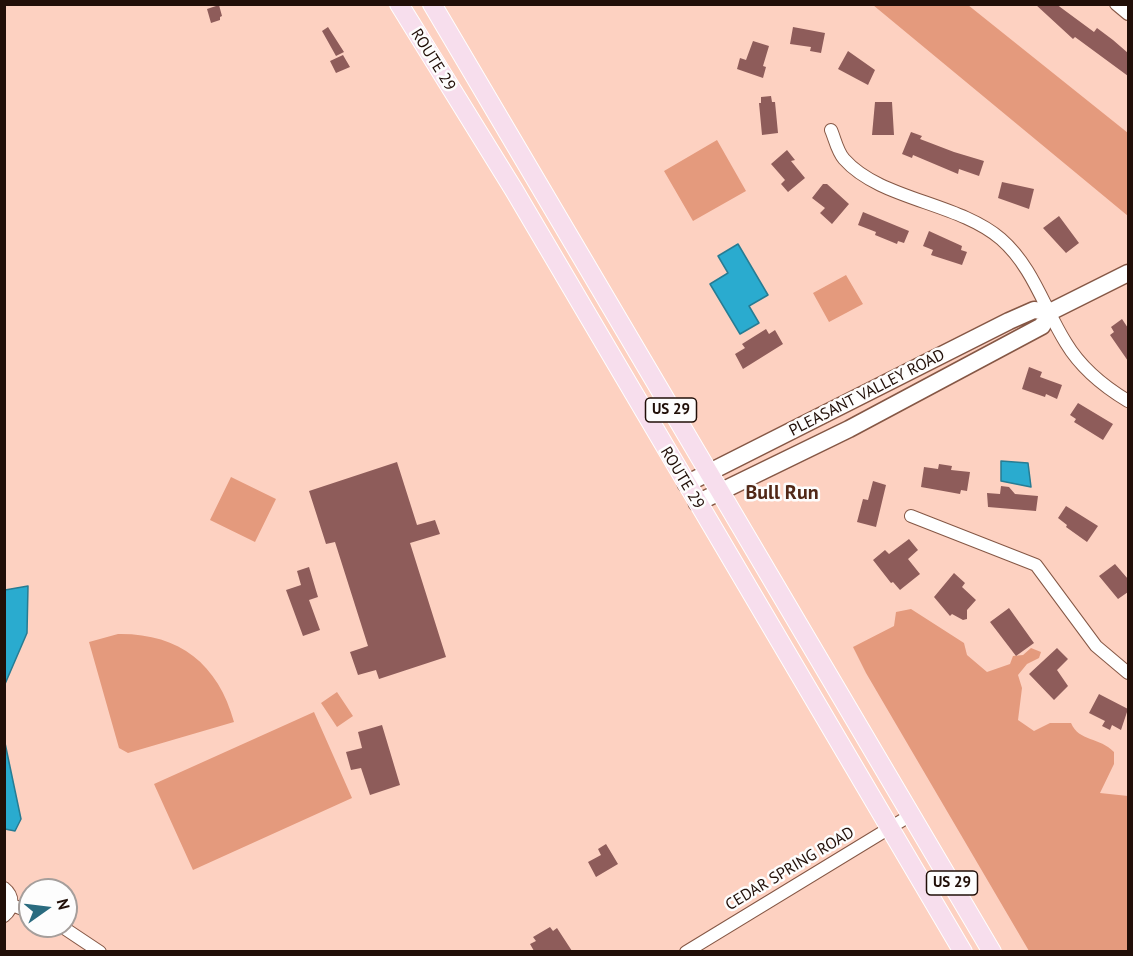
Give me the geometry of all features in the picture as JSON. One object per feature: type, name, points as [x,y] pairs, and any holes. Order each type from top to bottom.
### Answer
[{"type":"main road","name":"ROUTE 29","points":[[399,4],[514,190],[963,951]]},
{"type":"main road","name":"ROUTE 29","points":[[432,4],[992,951]]},
{"type":"main road","name":"PLEASANT VALLEY ROAD","points":[[697,503],[849,429],[1042,326],[1050,312],[1128,273]]},
{"type":"main road","name":"PLEASANT VALLEY ROAD","points":[[686,484],[1009,321],[1034,310],[1050,312]]},
{"type":"street","points":[[1116,4],[1128,14]]},
{"type":"street","points":[[831,130],[844,159],[865,175],[971,220],[1002,240],[1022,263],[1066,343],[1102,384],[1128,401]]},
{"type":"street","points":[[911,516],[1036,566],[1096,646],[1128,673]]},
{"type":"street","name":"CEDAR SPRING ROAD","points":[[686,951],[911,815]]},
{"type":"street","points":[[4,888],[12,898],[8,910]]},
{"type":"street","points":[[78,937],[100,951]]},
{"type":"shaded area","points":[[873,5],[968,5],[1128,133],[1128,216]]},
{"type":"shaded area","points":[[717,140],[746,191],[693,221],[664,171]]},
{"type":"shaded area","points":[[846,275],[863,304],[829,322],[813,293]]},
{"type":"shaded area","points":[[231,477],[276,499],[255,542],[210,520]]},
{"type":"shaded area","points":[[911,609],[964,643],[967,655],[987,672],[1010,664],[1013,656],[1023,655],[1031,648],[1041,652],[1039,658],[1027,664],[1018,675],[1022,688],[1018,720],[1034,731],[1050,723],[1071,723],[1084,737],[1114,752],[1114,764],[1100,793],[1128,796],[1128,951],[1029,951],[853,647],[894,626],[896,612]]},
{"type":"shaded area","points":[[118,634],[159,639],[177,646],[192,656],[218,683],[234,722],[128,753],[119,748],[89,642]]},
{"type":"shaded area","points":[[337,692],[353,716],[337,727],[321,703]]},
{"type":"shaded area","points":[[314,712],[352,798],[193,870],[154,784]]},
{"type":"water","points":[[738,244],[768,295],[749,306],[759,323],[740,334],[710,284],[728,273],[718,256]]},
{"type":"water","points":[[1001,461],[1028,463],[1031,487],[1001,481]]},
{"type":"water","points":[[28,586],[27,633],[5,684],[5,590]]},
{"type":"water","points":[[5,743],[21,819],[15,831],[5,829]]},
{"type":"building","points":[[1035,4],[1056,4],[1094,32],[1097,28],[1113,40],[1128,53],[1128,76],[1075,37],[1073,39]]},
{"type":"building","points":[[219,5],[222,16],[220,20],[211,23],[207,9]]},
{"type":"building","points":[[328,27],[344,52],[336,56],[322,31]]},
{"type":"building","points":[[793,27],[825,33],[821,53],[810,51],[811,47],[790,44]]},
{"type":"building","points":[[753,41],[769,46],[763,66],[766,67],[763,78],[737,69],[740,58],[746,60]]},
{"type":"building","points":[[848,51],[875,70],[868,85],[838,69]]},
{"type":"building","points":[[343,55],[350,67],[336,73],[330,61]]},
{"type":"building","points":[[771,96],[772,102],[775,102],[778,133],[762,135],[759,103],[761,103],[761,97]]},
{"type":"building","points":[[875,102],[892,102],[894,135],[872,135]]},
{"type":"building","points":[[911,132],[922,136],[920,139],[984,161],[979,176],[959,169],[958,174],[913,155],[912,158],[902,154]]},
{"type":"building","points":[[787,150],[795,160],[791,161],[805,178],[788,192],[781,184],[785,180],[771,164]]},
{"type":"building","points":[[1002,182],[1034,189],[1029,209],[998,198]]},
{"type":"building","points":[[823,184],[827,184],[849,204],[832,224],[820,213],[825,208],[812,198]]},
{"type":"building","points":[[863,212],[909,231],[904,243],[898,241],[897,244],[858,225]]},
{"type":"building","points":[[1059,216],[1079,243],[1066,253],[1043,228]]},
{"type":"building","points":[[929,231],[962,246],[961,250],[967,252],[962,265],[931,255],[933,250],[923,246]]},
{"type":"building","points":[[1122,319],[1128,328],[1128,361],[1110,335],[1114,332],[1111,327]]},
{"type":"building","points":[[766,329],[769,334],[775,330],[783,344],[743,369],[735,354],[745,348],[742,344]]},
{"type":"building","points":[[1029,367],[1042,372],[1040,377],[1062,385],[1057,399],[1022,389]]},
{"type":"building","points":[[1078,403],[1113,424],[1103,440],[1074,422],[1076,419],[1070,415]]},
{"type":"building","points":[[397,462],[417,525],[435,520],[440,534],[410,543],[446,657],[379,679],[376,670],[358,675],[350,652],[368,646],[335,542],[326,544],[309,491]]},
{"type":"building","points":[[939,464],[952,466],[951,470],[970,472],[967,491],[961,490],[960,494],[921,487],[924,467],[938,469]]},
{"type":"building","points":[[873,481],[886,485],[876,527],[857,522],[863,499],[868,500]]},
{"type":"building","points":[[1001,486],[1009,487],[1015,494],[1038,496],[1036,511],[988,507],[987,493],[1000,494]]},
{"type":"building","points":[[1066,506],[1098,526],[1087,542],[1066,527],[1067,525],[1058,518]]},
{"type":"building","points":[[909,539],[918,550],[908,559],[920,574],[900,590],[893,582],[891,583],[873,560],[885,550],[889,554]]},
{"type":"building","points":[[1115,564],[1128,579],[1128,592],[1118,599],[1099,576]]},
{"type":"building","points":[[309,567],[318,597],[309,600],[320,630],[303,636],[286,590],[301,585],[297,571]]},
{"type":"building","points":[[954,573],[965,583],[962,587],[976,600],[967,610],[967,619],[963,620],[952,614],[950,616],[934,597]]},
{"type":"building","points":[[1009,608],[1034,643],[1016,656],[990,622]]},
{"type":"building","points":[[1057,648],[1068,659],[1057,670],[1068,686],[1054,700],[1029,674]]},
{"type":"building","points":[[1099,694],[1128,709],[1121,730],[1112,725],[1110,730],[1102,726],[1105,721],[1089,713]]},
{"type":"building","points":[[382,725],[400,785],[370,795],[361,768],[351,770],[346,752],[362,748],[358,732]]},
{"type":"building","points":[[606,844],[618,864],[596,877],[588,862],[601,855],[598,849]]},
{"type":"building","points":[[550,927],[553,931],[557,928],[572,951],[534,951],[530,944],[536,941],[533,937]]},
{"type":"district","name":"Bull Run","points":[[782,493]]}]
